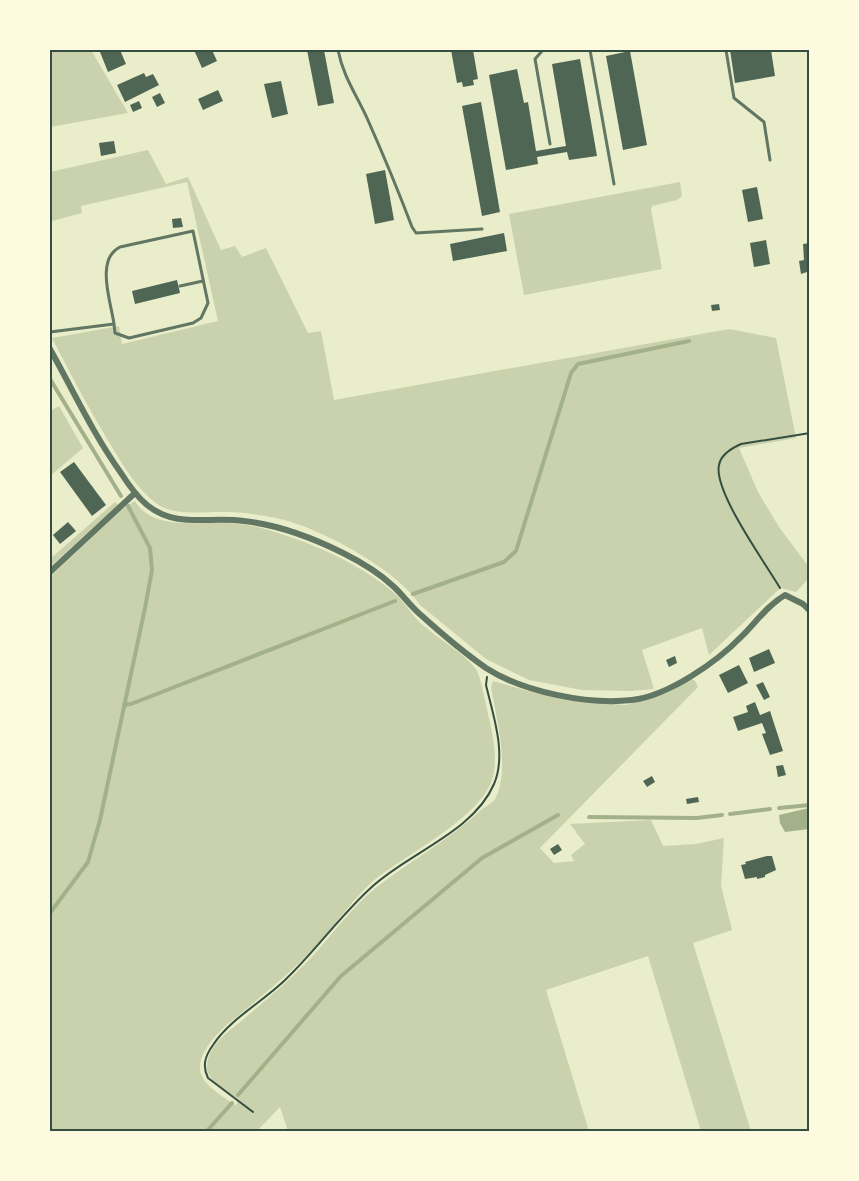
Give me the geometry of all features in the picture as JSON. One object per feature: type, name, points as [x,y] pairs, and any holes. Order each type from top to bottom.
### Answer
[{"type":"street","points":[[50,349],[96,434],[144,503],[169,518],[244,521],[299,532],[322,542],[375,571],[420,614],[487,668],[531,688],[578,698],[632,700],[650,696],[690,676],[716,658],[740,639],[775,601],[785,595],[803,604],[810,611]]},
{"type":"street","points":[[50,572],[135,493]]},
{"type":"lane","points":[[338,50],[341,68],[365,115],[416,233],[482,229]]},
{"type":"lane","points":[[543,50],[535,59],[550,144]]},
{"type":"lane","points":[[590,50],[614,184]]},
{"type":"lane","points":[[726,50],[734,98],[764,122],[770,160]]},
{"type":"lane","points":[[193,231],[208,303],[206,311],[193,323],[129,338],[115,333],[114,324],[106,269],[107,259],[113,251],[120,247],[193,231]]},
{"type":"lane","points":[[180,286],[203,281]]},
{"type":"lane","points":[[50,332],[114,324]]},
{"type":"path","points":[[785,595],[738,519],[721,484],[718,472],[719,462],[731,449],[741,444],[810,433]]},
{"type":"path","points":[[254,1112],[208,1078],[204,1061],[220,1035],[283,982],[375,884],[465,821],[486,800],[496,781],[499,767],[499,749],[486,685],[487,668]]},
{"type":"shaded area","points":[[50,50],[91,50],[128,113],[50,127]]},
{"type":"shaded area","points":[[148,150],[166,184],[188,177],[221,250],[235,246],[242,257],[266,248],[308,333],[321,331],[334,400],[729,329],[776,338],[796,438],[739,448],[758,492],[779,527],[809,567],[809,578],[796,592],[781,588],[709,655],[702,628],[642,650],[654,689],[582,690],[529,680],[486,659],[420,605],[396,579],[362,555],[325,535],[291,522],[269,517],[235,512],[173,511],[157,504],[137,485],[121,462],[52,338],[119,326],[122,344],[218,321],[187,182],[81,206],[82,213],[52,221],[50,172]]},
{"type":"shaded area","points":[[680,182],[682,196],[677,200],[652,206],[651,209],[662,269],[524,295],[509,214]]},
{"type":"shaded area","points":[[59,406],[83,448],[50,476],[50,411]]},
{"type":"shaded area","points":[[135,501],[150,515],[170,522],[239,524],[282,534],[315,546],[378,580],[397,595],[420,623],[474,666],[482,685],[494,748],[493,777],[486,792],[474,807],[440,835],[372,882],[306,956],[215,1037],[206,1048],[201,1061],[201,1073],[207,1084],[235,1105],[240,1100],[219,1086],[207,1071],[208,1058],[218,1041],[299,970],[368,894],[457,830],[495,799],[500,787],[502,759],[491,687],[493,681],[575,701],[626,705],[668,693],[691,679],[698,687],[540,848],[554,863],[574,861],[571,855],[585,844],[570,824],[651,820],[663,846],[696,844],[724,838],[721,886],[732,930],[693,943],[751,1131],[701,1131],[648,956],[546,990],[589,1131],[288,1131],[280,1107],[257,1131],[50,1132],[50,577],[124,507]]},
{"type":"shaded area","points":[[115,502],[118,505],[50,567],[50,559]]},
{"type":"shaded area","points":[[809,808],[809,829],[785,832],[779,815]]},
{"type":"building","points":[[120,50],[126,64],[108,72],[100,52]]},
{"type":"building","points":[[194,50],[212,50],[217,61],[202,68]]},
{"type":"building","points":[[307,50],[324,50],[334,103],[318,106]]},
{"type":"building","points":[[451,50],[473,50],[478,79],[473,80],[474,85],[463,87],[462,82],[457,83]]},
{"type":"building","points":[[730,50],[771,50],[775,76],[735,83]]},
{"type":"building","points":[[630,51],[647,145],[623,150],[606,56]]},
{"type":"building","points":[[580,59],[597,156],[569,160],[567,152],[537,157],[538,164],[506,170],[489,75],[517,69],[524,103],[528,102],[536,151],[566,146],[552,64]]},
{"type":"building","points":[[144,73],[146,77],[153,74],[159,85],[125,102],[117,85]]},
{"type":"building","points":[[281,81],[288,114],[272,118],[264,84]]},
{"type":"building","points":[[218,90],[223,101],[203,110],[198,99]]},
{"type":"building","points":[[160,93],[165,103],[157,107],[152,97]]},
{"type":"building","points":[[139,101],[142,108],[133,112],[130,105]]},
{"type":"building","points":[[481,102],[500,212],[482,216],[462,106]]},
{"type":"building","points":[[114,141],[116,153],[101,156],[99,143]]},
{"type":"building","points":[[385,170],[394,220],[375,224],[366,174]]},
{"type":"building","points":[[757,187],[763,219],[748,222],[742,190]]},
{"type":"building","points":[[181,218],[183,227],[173,228],[172,219]]},
{"type":"building","points":[[504,233],[507,251],[453,261],[450,244]]},
{"type":"building","points":[[766,240],[770,264],[754,267],[750,243]]},
{"type":"building","points":[[810,243],[810,278],[808,278],[807,272],[801,274],[799,261],[804,260],[803,244]]},
{"type":"building","points":[[177,280],[180,293],[135,304],[132,291]]},
{"type":"building","points":[[719,304],[720,310],[712,311],[711,305]]},
{"type":"building","points":[[74,462],[106,505],[92,516],[60,472]]},
{"type":"building","points":[[68,522],[76,531],[60,544],[53,535]]},
{"type":"building","points":[[769,649],[775,663],[754,672],[749,658]]},
{"type":"building","points":[[675,656],[677,663],[669,667],[666,660]]},
{"type":"building","points":[[739,665],[748,683],[728,693],[719,675]]},
{"type":"building","points":[[763,682],[770,697],[764,700],[756,685]]},
{"type":"building","points":[[755,702],[760,715],[770,711],[783,751],[770,755],[762,734],[766,733],[762,723],[738,731],[733,717],[748,712],[746,706]]},
{"type":"building","points":[[783,765],[786,775],[778,777],[776,766]]},
{"type":"building","points":[[652,776],[655,782],[647,787],[643,781]]},
{"type":"building","points":[[698,797],[699,802],[687,804],[686,799]]},
{"type":"building","points":[[558,844],[562,850],[554,855],[550,849]]},
{"type":"building","points":[[772,856],[776,870],[765,877],[745,879],[741,865]]},
{"type":"waterway","points":[[413,594],[504,562],[516,551],[571,373],[578,364],[689,341]]},
{"type":"waterway","points":[[50,379],[121,496]]},
{"type":"waterway","points":[[50,913],[88,862],[100,820],[145,608],[152,570],[150,548],[128,506]]},
{"type":"waterway","points":[[124,705],[395,601]]},
{"type":"waterway","points":[[779,808],[810,805]]},
{"type":"waterway","points":[[730,814],[770,809]]},
{"type":"waterway","points":[[238,1095],[341,976],[482,858],[558,815]]},
{"type":"waterway","points":[[589,817],[697,818],[722,815]]},
{"type":"waterway","points":[[206,1132],[232,1103]]}]
